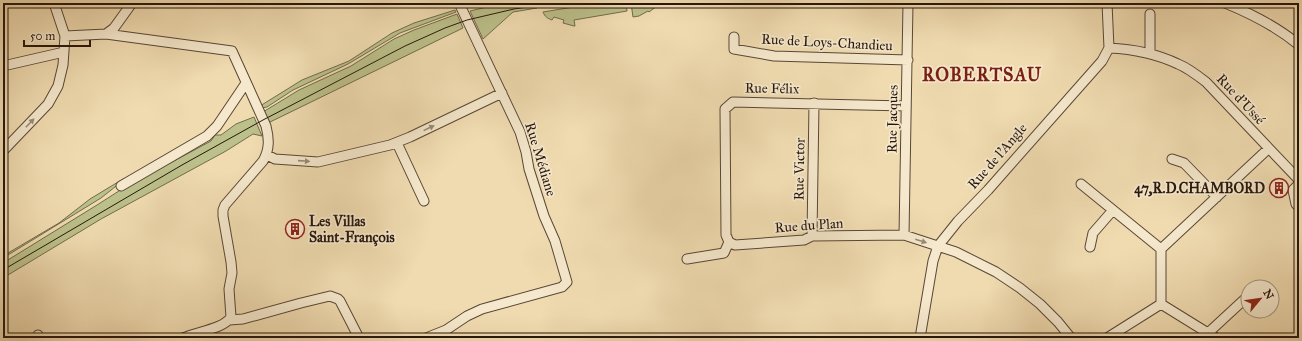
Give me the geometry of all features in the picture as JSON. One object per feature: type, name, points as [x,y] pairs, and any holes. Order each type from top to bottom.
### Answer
[{"type":"street","points":[[3,151],[56,92],[60,79],[65,36],[54,3]]},
{"type":"street","points":[[106,34],[114,28],[132,3]]},
{"type":"street","name":"Rue Médiane","points":[[426,338],[446,330],[467,316],[492,305],[540,294],[562,287],[567,282],[555,241],[544,216],[529,169],[520,132],[459,3]]},
{"type":"street","name":"Rue Jacques","points":[[904,235],[908,3]]},
{"type":"street","points":[[1107,3],[1109,48]]},
{"type":"street","points":[[1225,3],[1254,15],[1284,32],[1299,44]]},
{"type":"street","points":[[1150,14],[1150,54]]},
{"type":"street","points":[[65,36],[106,34],[232,51],[266,126],[269,138],[264,161],[229,200],[223,210],[232,267],[229,289],[231,314],[229,320]]},
{"type":"street","name":"Rue de Loys-Chandieu","points":[[734,37],[734,49],[774,56],[908,60]]},
{"type":"street","name":"Rue d'Ussé","points":[[1109,48],[1125,48],[1177,63],[1206,82],[1299,180]]},
{"type":"street","name":"Rue de l'Angle","points":[[920,338],[933,261],[938,246],[958,221],[988,190],[1102,61],[1109,48]]},
{"type":"street","points":[[3,66],[64,52]]},
{"type":"street","points":[[121,186],[207,136],[217,126],[246,83]]},
{"type":"street","points":[[266,155],[274,159],[318,162],[397,143],[502,93]]},
{"type":"street","name":"Rue Félix","points":[[729,242],[726,235],[725,109],[732,102],[906,106]]},
{"type":"street","name":"Rue Victor","points":[[812,236],[814,103]]},
{"type":"street","points":[[397,143],[424,201]]},
{"type":"street","points":[[1161,304],[1161,249],[1268,149]]},
{"type":"street","points":[[1172,159],[1184,163],[1217,197]]},
{"type":"street","points":[[1081,184],[1161,249]]},
{"type":"street","points":[[1299,184],[1293,190],[1296,204],[1299,207]]},
{"type":"street","points":[[1090,246],[1093,233],[1113,210]]},
{"type":"street","name":"Rue du Plan","points":[[729,242],[735,244],[804,240],[812,236],[904,235],[961,255],[996,272],[1040,304],[1072,338]]},
{"type":"street","points":[[688,259],[724,252],[729,242]]},
{"type":"street","points":[[183,338],[221,326],[229,320],[242,319],[330,296],[338,298],[359,338]]},
{"type":"street","points":[[1161,304],[1212,336],[1240,305]]},
{"type":"street","points":[[1107,338],[1161,304]]},
{"type":"green space","points":[[504,3],[536,3],[537,8],[513,12],[483,39],[470,11]]},
{"type":"green space","points":[[598,3],[626,3],[627,11],[574,20],[575,26],[563,23],[564,20],[554,17],[552,20],[547,18],[543,12]]},
{"type":"green space","points":[[631,3],[661,3],[649,12],[648,11],[639,16],[633,17]]},
{"type":"green space","points":[[455,10],[456,12],[400,33],[348,64],[293,90],[267,107],[261,108],[260,106],[302,80],[349,61],[392,33],[414,23]]},
{"type":"green space","points":[[457,14],[463,28],[268,123],[263,112],[299,90],[351,66],[394,39]]},
{"type":"green space","points":[[254,117],[262,136],[253,134],[226,151],[101,219],[3,278],[3,263],[122,189],[211,141],[215,135],[221,135],[236,124]]},
{"type":"green space","points":[[125,179],[101,198],[3,258],[3,256],[59,223],[90,199]]},
{"type":"tram line","points":[[3,270],[182,165],[263,120],[405,46],[467,20],[514,9],[554,3]]},
{"type":"place","name":"47,R.D.CHAMBORD","points":[[1279,188]]},
{"type":"place","name":"Les Villas Saint-François","points":[[295,229]]},
{"type":"district","name":"ROBERTSAU","points":[[982,75]]}]
